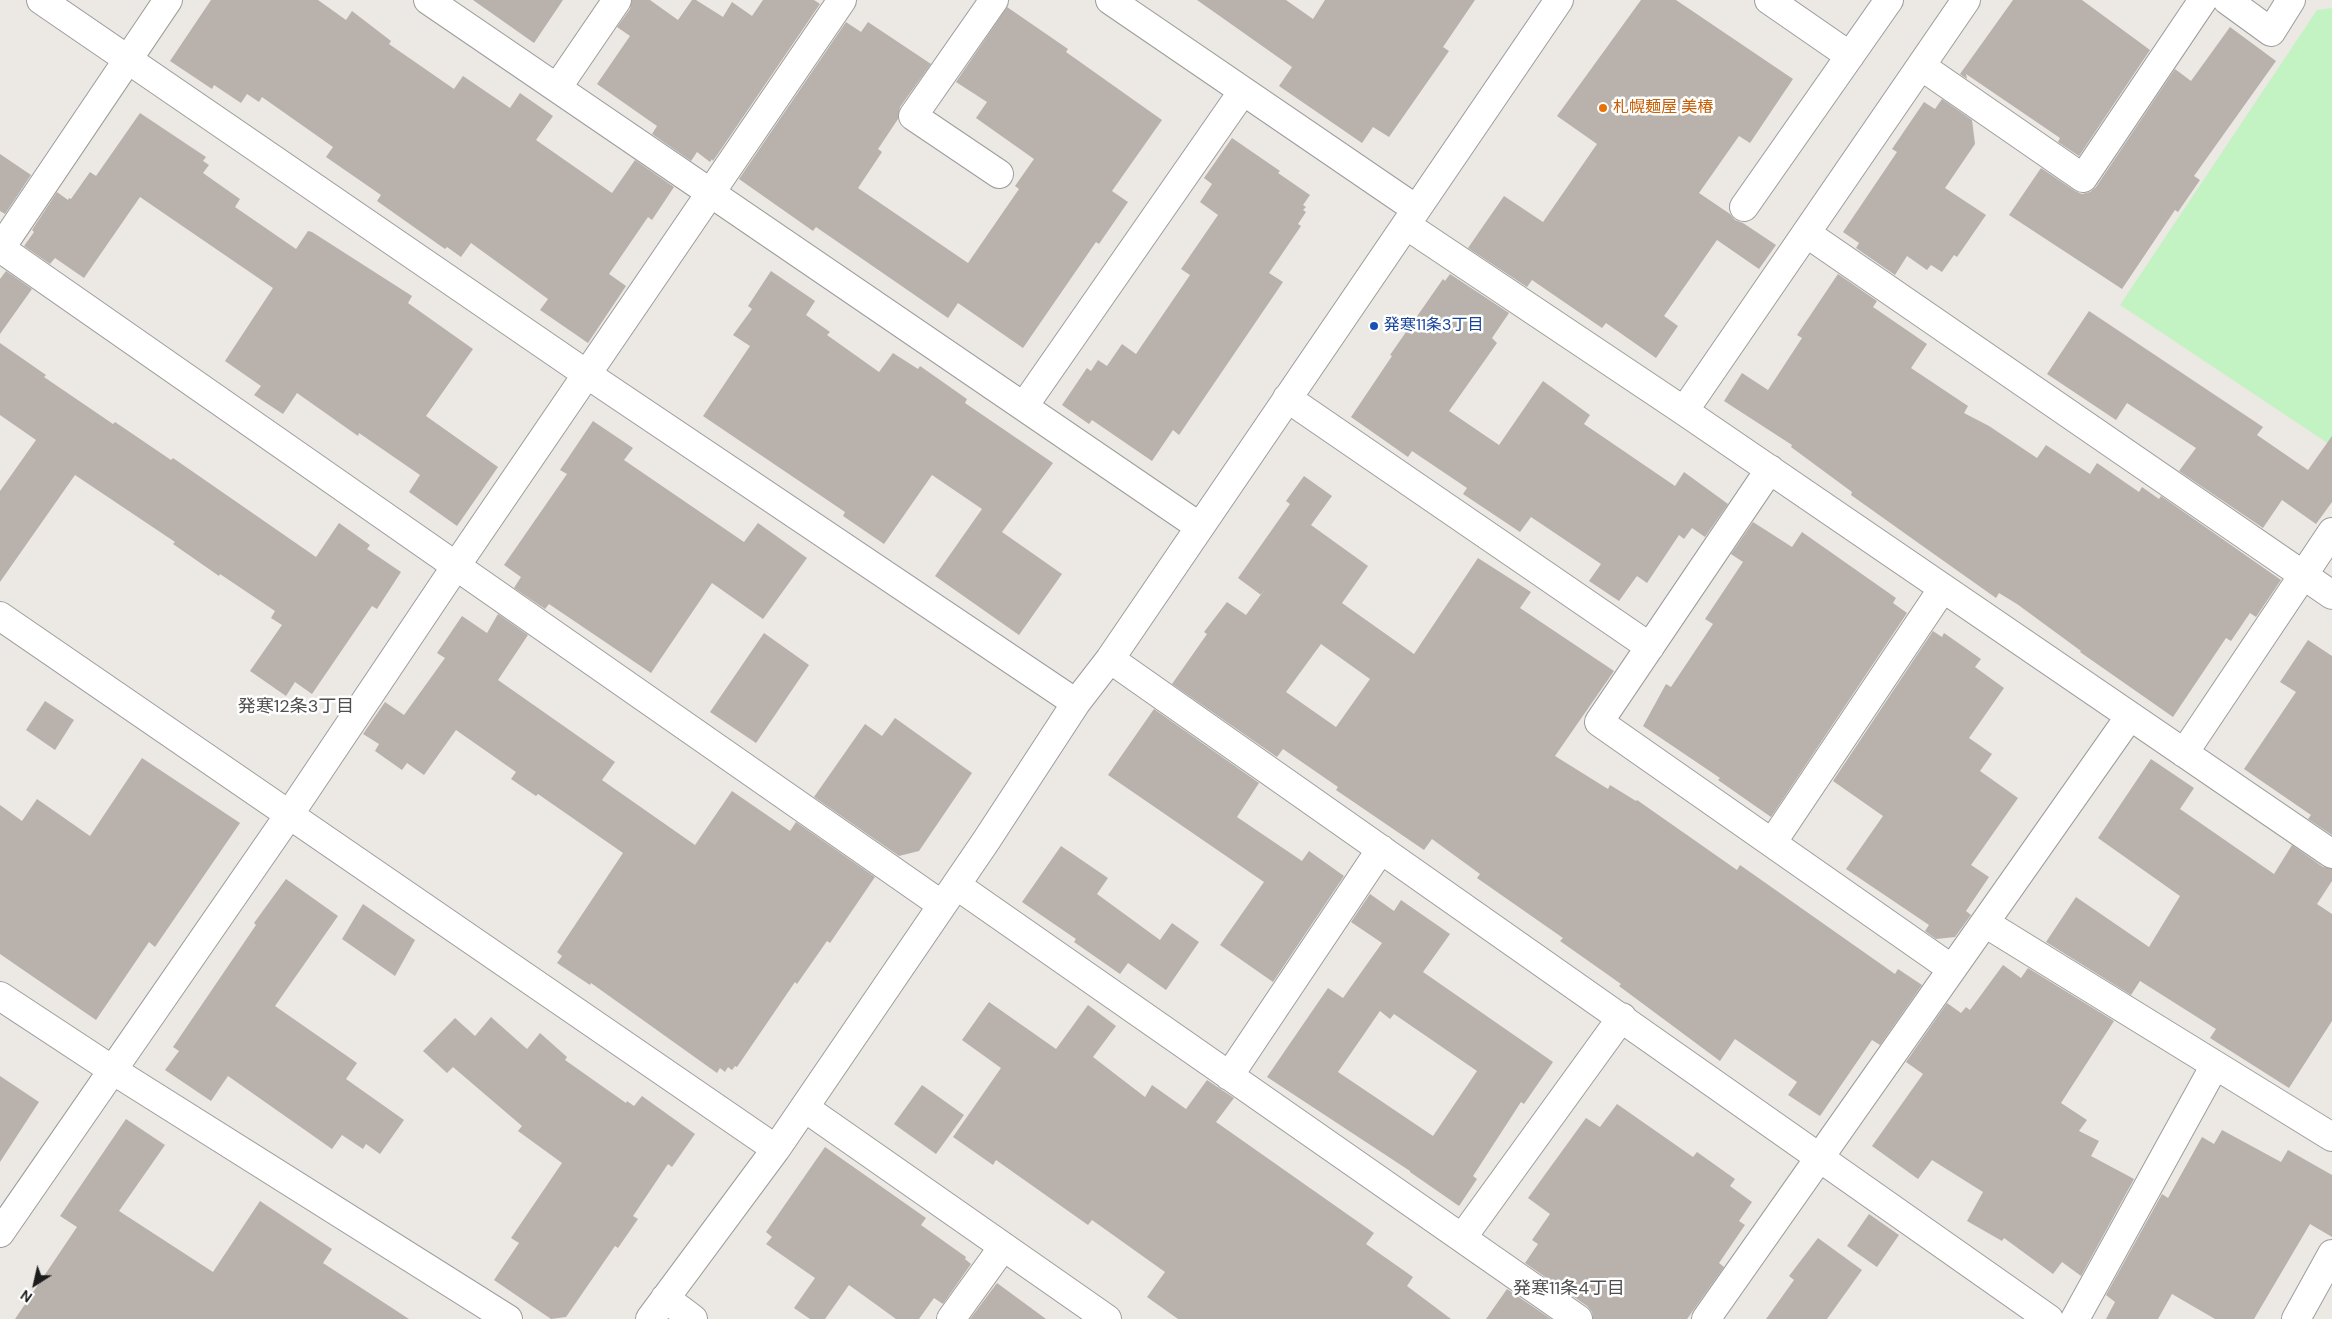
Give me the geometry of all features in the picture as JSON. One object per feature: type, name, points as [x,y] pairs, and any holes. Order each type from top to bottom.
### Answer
[{"type":"street","points":[[41,0],[588,375],[1076,703]]},
{"type":"street","points":[[168,0],[0,249],[456,566],[949,895],[1229,1076],[1578,1319]]},
{"type":"street","points":[[428,0],[1200,527]]},
{"type":"street","points":[[557,88],[617,0]]},
{"type":"street","points":[[0,1233],[114,1071],[289,815],[456,566],[842,0]]},
{"type":"street","points":[[994,0],[913,116],[999,174]]},
{"type":"street","points":[[1110,0],[1243,91],[1411,217],[1684,411],[2332,854]]},
{"type":"street","points":[[693,1319],[657,1309],[776,1149],[949,895],[1076,703],[1110,659],[1559,0]]},
{"type":"street","points":[[1770,0],[1850,56]]},
{"type":"street","points":[[1744,207],[1889,0]]},
{"type":"street","points":[[1684,411],[1966,0]]},
{"type":"street","points":[[1921,66],[2083,178],[2203,0]]},
{"type":"street","points":[[2227,0],[2271,32],[2291,0]]},
{"type":"street","points":[[1024,406],[1243,91]]},
{"type":"street","points":[[1806,233],[2332,595]]},
{"type":"street","points":[[1287,398],[1650,647]]},
{"type":"street","points":[[1770,469],[1599,722],[1952,969]]},
{"type":"street","points":[[2184,753],[2332,532]]},
{"type":"street","points":[[1772,843],[1943,588]]},
{"type":"street","points":[[0,616],[776,1149]]},
{"type":"street","points":[[1110,659],[1622,1017],[2049,1319]]},
{"type":"street","points":[[1706,1319],[2130,716]]},
{"type":"street","points":[[1229,1076],[1382,849]]},
{"type":"street","points":[[1985,923],[2332,1137]]},
{"type":"street","points":[[0,996],[114,1071],[508,1319]]},
{"type":"street","points":[[1462,1238],[1622,1017]]},
{"type":"street","points":[[2075,1319],[2216,1065]]},
{"type":"street","points":[[804,1108],[1107,1319]]},
{"type":"street","points":[[951,1319],[1003,1247]]},
{"type":"street","points":[[2296,1319],[2332,1254]]},
{"type":"green space","points":[[2332,8],[2332,446],[2120,305],[2317,10]]},
{"type":"building","points":[[211,0],[318,0],[346,20],[352,11],[391,41],[389,44],[454,89],[463,76],[510,108],[520,93],[553,116],[536,140],[612,193],[635,160],[674,187],[652,220],[648,217],[609,274],[626,286],[588,343],[540,310],[548,299],[471,243],[461,257],[447,247],[445,249],[377,201],[381,195],[326,157],[333,147],[262,97],[259,102],[247,94],[241,103],[214,85],[212,89],[170,61]]},
{"type":"building","points":[[473,0],[563,0],[534,43]]},
{"type":"building","points":[[632,0],[650,0],[678,20],[692,0],[696,0],[723,17],[732,2],[752,16],[763,0],[814,0],[820,4],[713,161],[712,159],[710,162],[697,152],[691,161],[652,134],[657,126],[597,84],[630,36],[617,27],[630,9]]},
{"type":"building","points":[[1197,0],[1286,0],[1313,19],[1325,0],[1475,0],[1443,47],[1449,51],[1389,137],[1373,127],[1362,143],[1279,86],[1292,67]]},
{"type":"building","points":[[1641,0],[1676,0],[1793,79],[1750,143],[1739,136],[1699,193],[1730,214],[1735,220],[1743,223],[1776,245],[1759,269],[1717,240],[1664,316],[1678,326],[1656,358],[1606,323],[1602,328],[1532,280],[1527,287],[1468,248],[1504,196],[1543,222],[1597,144],[1557,116]]},
{"type":"building","points":[[2013,0],[2082,0],[2150,50],[2079,156],[2058,142],[2060,138],[1966,74],[1967,79],[1960,74]]},
{"type":"building","points":[[1007,7],[1068,49],[1066,52],[1162,120],[1112,191],[1128,202],[1099,244],[1096,242],[1023,348],[958,303],[948,318],[816,227],[813,231],[739,179],[846,22],[861,32],[868,22],[931,64],[900,107],[898,119],[878,149],[882,152],[858,188],[968,263],[1019,189],[1015,186],[1034,159],[976,118],[987,102],[956,82]]},
{"type":"building","points":[[2230,27],[2276,61],[2194,176],[2200,180],[2178,212],[2175,210],[2122,289],[2009,215],[2041,168],[2082,194],[2090,192],[2096,187],[2175,69],[2191,81]]},
{"type":"building","points":[[1942,99],[1972,120],[1975,144],[1945,188],[1986,215],[1957,257],[1954,255],[1942,272],[1931,265],[1927,270],[1907,256],[1895,275],[1856,248],[1859,243],[1843,232],[1897,152],[1892,149],[1924,102],[1935,109]]},
{"type":"building","points":[[140,113],[206,157],[203,161],[209,165],[203,173],[240,199],[235,207],[296,249],[308,231],[312,232],[412,296],[408,303],[473,349],[426,416],[498,467],[457,526],[409,492],[420,475],[359,433],[358,436],[297,393],[283,414],[254,395],[261,386],[225,361],[273,288],[140,197],[84,278],[55,258],[50,264],[24,246],[34,232],[32,230],[57,192],[68,200],[69,198],[71,199],[90,172],[96,176]]},
{"type":"building","points":[[1232,138],[1280,171],[1278,173],[1310,195],[1303,205],[1306,207],[1303,210],[1306,212],[1298,224],[1301,226],[1269,273],[1283,282],[1179,435],[1173,430],[1152,461],[1092,420],[1089,424],[1062,405],[1087,368],[1091,371],[1098,360],[1107,366],[1122,344],[1136,354],[1190,275],[1181,269],[1218,215],[1200,202],[1212,184],[1204,178]]},
{"type":"building","points":[[0,154],[31,175],[5,214],[0,211]]},
{"type":"building","points":[[6,271],[32,289],[0,334],[0,279]]},
{"type":"building","points":[[771,271],[815,301],[806,315],[830,332],[827,335],[879,372],[893,353],[918,369],[920,366],[967,399],[965,403],[1053,463],[1002,532],[1062,574],[1019,635],[935,576],[982,509],[932,475],[884,544],[843,516],[845,512],[703,416],[750,346],[733,335],[752,309],[748,306]]},
{"type":"building","points":[[1450,274],[1509,313],[1492,338],[1497,343],[1449,411],[1499,445],[1543,381],[1590,415],[1584,424],[1675,486],[1684,472],[1728,504],[1705,537],[1692,528],[1684,539],[1679,535],[1647,583],[1637,576],[1619,601],[1589,581],[1601,564],[1531,517],[1520,532],[1463,494],[1467,488],[1412,451],[1408,457],[1351,417],[1392,356],[1390,355],[1443,279],[1445,281]]},
{"type":"building","points":[[1838,274],[1877,301],[1873,307],[1927,344],[1911,368],[1968,406],[1964,413],[1989,426],[2037,458],[2046,445],[2090,474],[2097,463],[2139,492],[2142,487],[2159,499],[2161,496],[2281,580],[2256,617],[2250,613],[2231,641],[2226,638],[2173,717],[2080,652],[2017,604],[1999,593],[1996,598],[1851,495],[1852,492],[1791,447],[1792,445],[1724,401],[1742,373],[1768,390],[1802,338],[1797,335]]},
{"type":"building","points":[[2089,311],[2263,427],[2257,435],[2308,470],[2332,436],[2332,502],[2316,524],[2282,500],[2263,528],[2179,471],[2196,448],[2127,403],[2116,420],[2047,374]]},
{"type":"building","points":[[0,343],[46,375],[44,377],[113,424],[115,422],[171,460],[173,458],[316,557],[339,523],[370,545],[367,549],[401,572],[377,609],[372,606],[312,694],[295,682],[286,696],[250,671],[282,625],[271,618],[275,611],[220,574],[219,576],[173,544],[175,542],[75,475],[0,582],[0,491],[36,440],[0,415]]},
{"type":"building","points":[[593,421],[633,448],[624,460],[744,542],[758,523],[807,558],[763,619],[712,583],[651,673],[549,604],[545,609],[514,588],[521,577],[504,565],[567,474],[560,470]]},
{"type":"building","points":[[1304,476],[1332,496],[1311,525],[1368,566],[1342,603],[1414,654],[1478,558],[1531,592],[1520,608],[1614,671],[1555,756],[1608,789],[1610,785],[1637,800],[1737,870],[1740,865],[1895,974],[1898,969],[1922,985],[1880,1045],[1872,1040],[1820,1116],[1788,1095],[1797,1082],[1735,1039],[1720,1061],[1619,986],[1621,984],[1560,941],[1563,938],[1477,878],[1480,874],[1432,839],[1424,850],[1336,790],[1338,787],[1283,749],[1277,757],[1172,684],[1207,634],[1204,632],[1227,602],[1246,615],[1261,595],[1238,578],[1290,504],[1286,501]],"holes":[[[1321,644],[1370,679],[1336,727],[1286,692]]]},
{"type":"building","points":[[1753,522],[1792,547],[1802,532],[1896,598],[1893,603],[1907,613],[1771,817],[1718,780],[1720,778],[1643,726],[1666,684],[1671,687],[1713,624],[1705,619],[1743,562],[1731,554]]},
{"type":"building","points":[[498,614],[528,635],[498,680],[615,762],[602,780],[695,845],[732,791],[790,831],[796,822],[875,877],[830,943],[827,941],[797,984],[795,982],[737,1067],[735,1066],[732,1070],[728,1067],[725,1072],[720,1068],[717,1073],[591,983],[590,985],[557,963],[562,956],[557,952],[623,853],[538,794],[536,796],[511,779],[516,772],[456,730],[424,775],[407,763],[402,770],[375,751],[379,744],[363,734],[385,702],[404,715],[445,658],[437,653],[462,616],[487,633]]},
{"type":"building","points":[[1933,631],[1942,637],[1944,633],[1981,659],[1975,667],[2004,688],[1969,738],[1992,754],[1980,771],[2018,798],[1971,865],[1989,877],[1966,911],[1971,915],[1955,937],[1936,939],[1925,931],[1929,925],[1846,869],[1883,816],[1833,781]]},
{"type":"building","points":[[764,633],[809,665],[756,743],[710,712]]},
{"type":"building","points":[[2308,640],[2332,656],[2332,835],[2308,819],[2311,815],[2244,769],[2296,692],[2280,682]]},
{"type":"building","points":[[45,701],[74,720],[55,750],[26,730]]},
{"type":"building","points":[[1154,709],[1259,783],[1237,817],[1302,861],[1309,851],[1344,876],[1273,982],[1220,945],[1264,882],[1108,775]]},
{"type":"building","points":[[895,718],[972,773],[919,851],[899,856],[814,797],[865,724],[882,736]]},
{"type":"building","points":[[142,758],[240,823],[155,947],[149,942],[96,1020],[0,954],[0,805],[22,821],[37,799],[90,836]]},
{"type":"building","points":[[2151,759],[2194,788],[2180,809],[2274,874],[2292,845],[2323,867],[2332,869],[2332,881],[2317,904],[2332,914],[2332,1021],[2289,1088],[2210,1038],[2216,1029],[2140,981],[2131,995],[2046,942],[2076,897],[2149,947],[2180,896],[2098,838]]},
{"type":"building","points":[[1061,846],[1108,878],[1097,894],[1160,940],[1172,923],[1199,942],[1166,990],[1128,963],[1120,974],[1074,942],[1076,939],[1022,902]]},
{"type":"building","points":[[286,879],[338,916],[275,1006],[357,1063],[346,1079],[404,1120],[380,1154],[366,1144],[363,1149],[342,1135],[332,1149],[228,1076],[211,1101],[165,1070],[179,1051],[173,1047],[256,925],[254,923]]},
{"type":"building","points":[[1370,894],[1394,911],[1401,900],[1450,934],[1423,972],[1553,1062],[1524,1104],[1521,1102],[1473,1176],[1477,1179],[1459,1206],[1410,1171],[1267,1077],[1328,988],[1343,998],[1382,943],[1351,922]],"holes":[[[1380,1011],[1390,1019],[1394,1014],[1477,1071],[1433,1136],[1338,1072]]]},
{"type":"building","points":[[363,904],[415,940],[395,976],[342,939]]},
{"type":"building","points":[[2003,965],[2021,978],[2028,968],[2114,1021],[2061,1103],[2087,1120],[2079,1131],[2099,1141],[2091,1156],[2134,1179],[2081,1276],[2062,1262],[2053,1274],[2004,1238],[2002,1241],[1967,1221],[1983,1192],[1932,1160],[1918,1179],[1872,1146],[1923,1074],[1906,1062],[1947,1003],[1961,1013],[1966,1007],[1970,1010]]},
{"type":"building","points":[[989,1002],[1056,1049],[1088,1005],[1116,1026],[1093,1057],[1145,1097],[1152,1085],[1186,1109],[1207,1080],[1234,1098],[1216,1122],[1374,1233],[1366,1244],[1413,1277],[1407,1286],[1451,1319],[1178,1319],[1147,1297],[1165,1272],[1092,1220],[1088,1225],[996,1160],[993,1165],[953,1137],[1001,1068],[962,1040]]},
{"type":"building","points":[[491,1017],[527,1049],[540,1033],[567,1057],[565,1060],[626,1103],[627,1101],[634,1106],[642,1096],[695,1134],[672,1167],[668,1164],[633,1216],[638,1219],[618,1248],[615,1246],[566,1317],[551,1319],[494,1280],[519,1243],[511,1238],[562,1163],[518,1131],[522,1126],[453,1067],[447,1073],[423,1051],[455,1018],[475,1036]]},
{"type":"building","points":[[0,1076],[39,1102],[0,1162]]},
{"type":"building","points":[[922,1085],[964,1115],[936,1154],[894,1124]]},
{"type":"building","points":[[1617,1104],[1693,1157],[1697,1152],[1735,1179],[1730,1186],[1752,1202],[1739,1221],[1745,1225],[1719,1263],[1724,1267],[1687,1319],[1593,1319],[1592,1312],[1587,1306],[1525,1263],[1538,1244],[1532,1240],[1550,1214],[1528,1198],[1586,1118],[1600,1127]]},
{"type":"building","points":[[126,1119],[165,1145],[119,1211],[213,1272],[260,1201],[332,1249],[323,1263],[409,1319],[15,1319],[77,1227],[60,1216]]},
{"type":"building","points":[[2222,1130],[2281,1162],[2288,1150],[2332,1175],[2332,1237],[2310,1224],[2254,1319],[2215,1319],[2172,1294],[2158,1319],[2106,1319],[2115,1302],[2106,1295],[2162,1194],[2168,1198],[2202,1137],[2214,1144]]},
{"type":"building","points":[[825,1147],[926,1218],[921,1225],[966,1257],[965,1259],[971,1264],[943,1304],[934,1298],[919,1319],[896,1319],[849,1285],[825,1319],[810,1319],[794,1308],[815,1278],[766,1244],[772,1237],[766,1232]]},
{"type":"building","points":[[1869,1214],[1899,1235],[1877,1267],[1847,1246]]},
{"type":"building","points":[[1818,1238],[1862,1270],[1827,1319],[1766,1319],[1794,1280],[1789,1276]]},
{"type":"building","points":[[997,1283],[1046,1319],[970,1319]]},
{"type":"building","points":[[1507,1289],[1551,1319],[1486,1319]]},
{"type":"place","name":"札幌麺屋 美椿","points":[[1603,108]]},
{"type":"place","name":"発寒11条3丁目","points":[[1374,326]]},
{"type":"district","name":"発寒12条3丁目","points":[[296,707]]},
{"type":"district","name":"発寒11条4丁目","points":[[1569,1289]]}]
